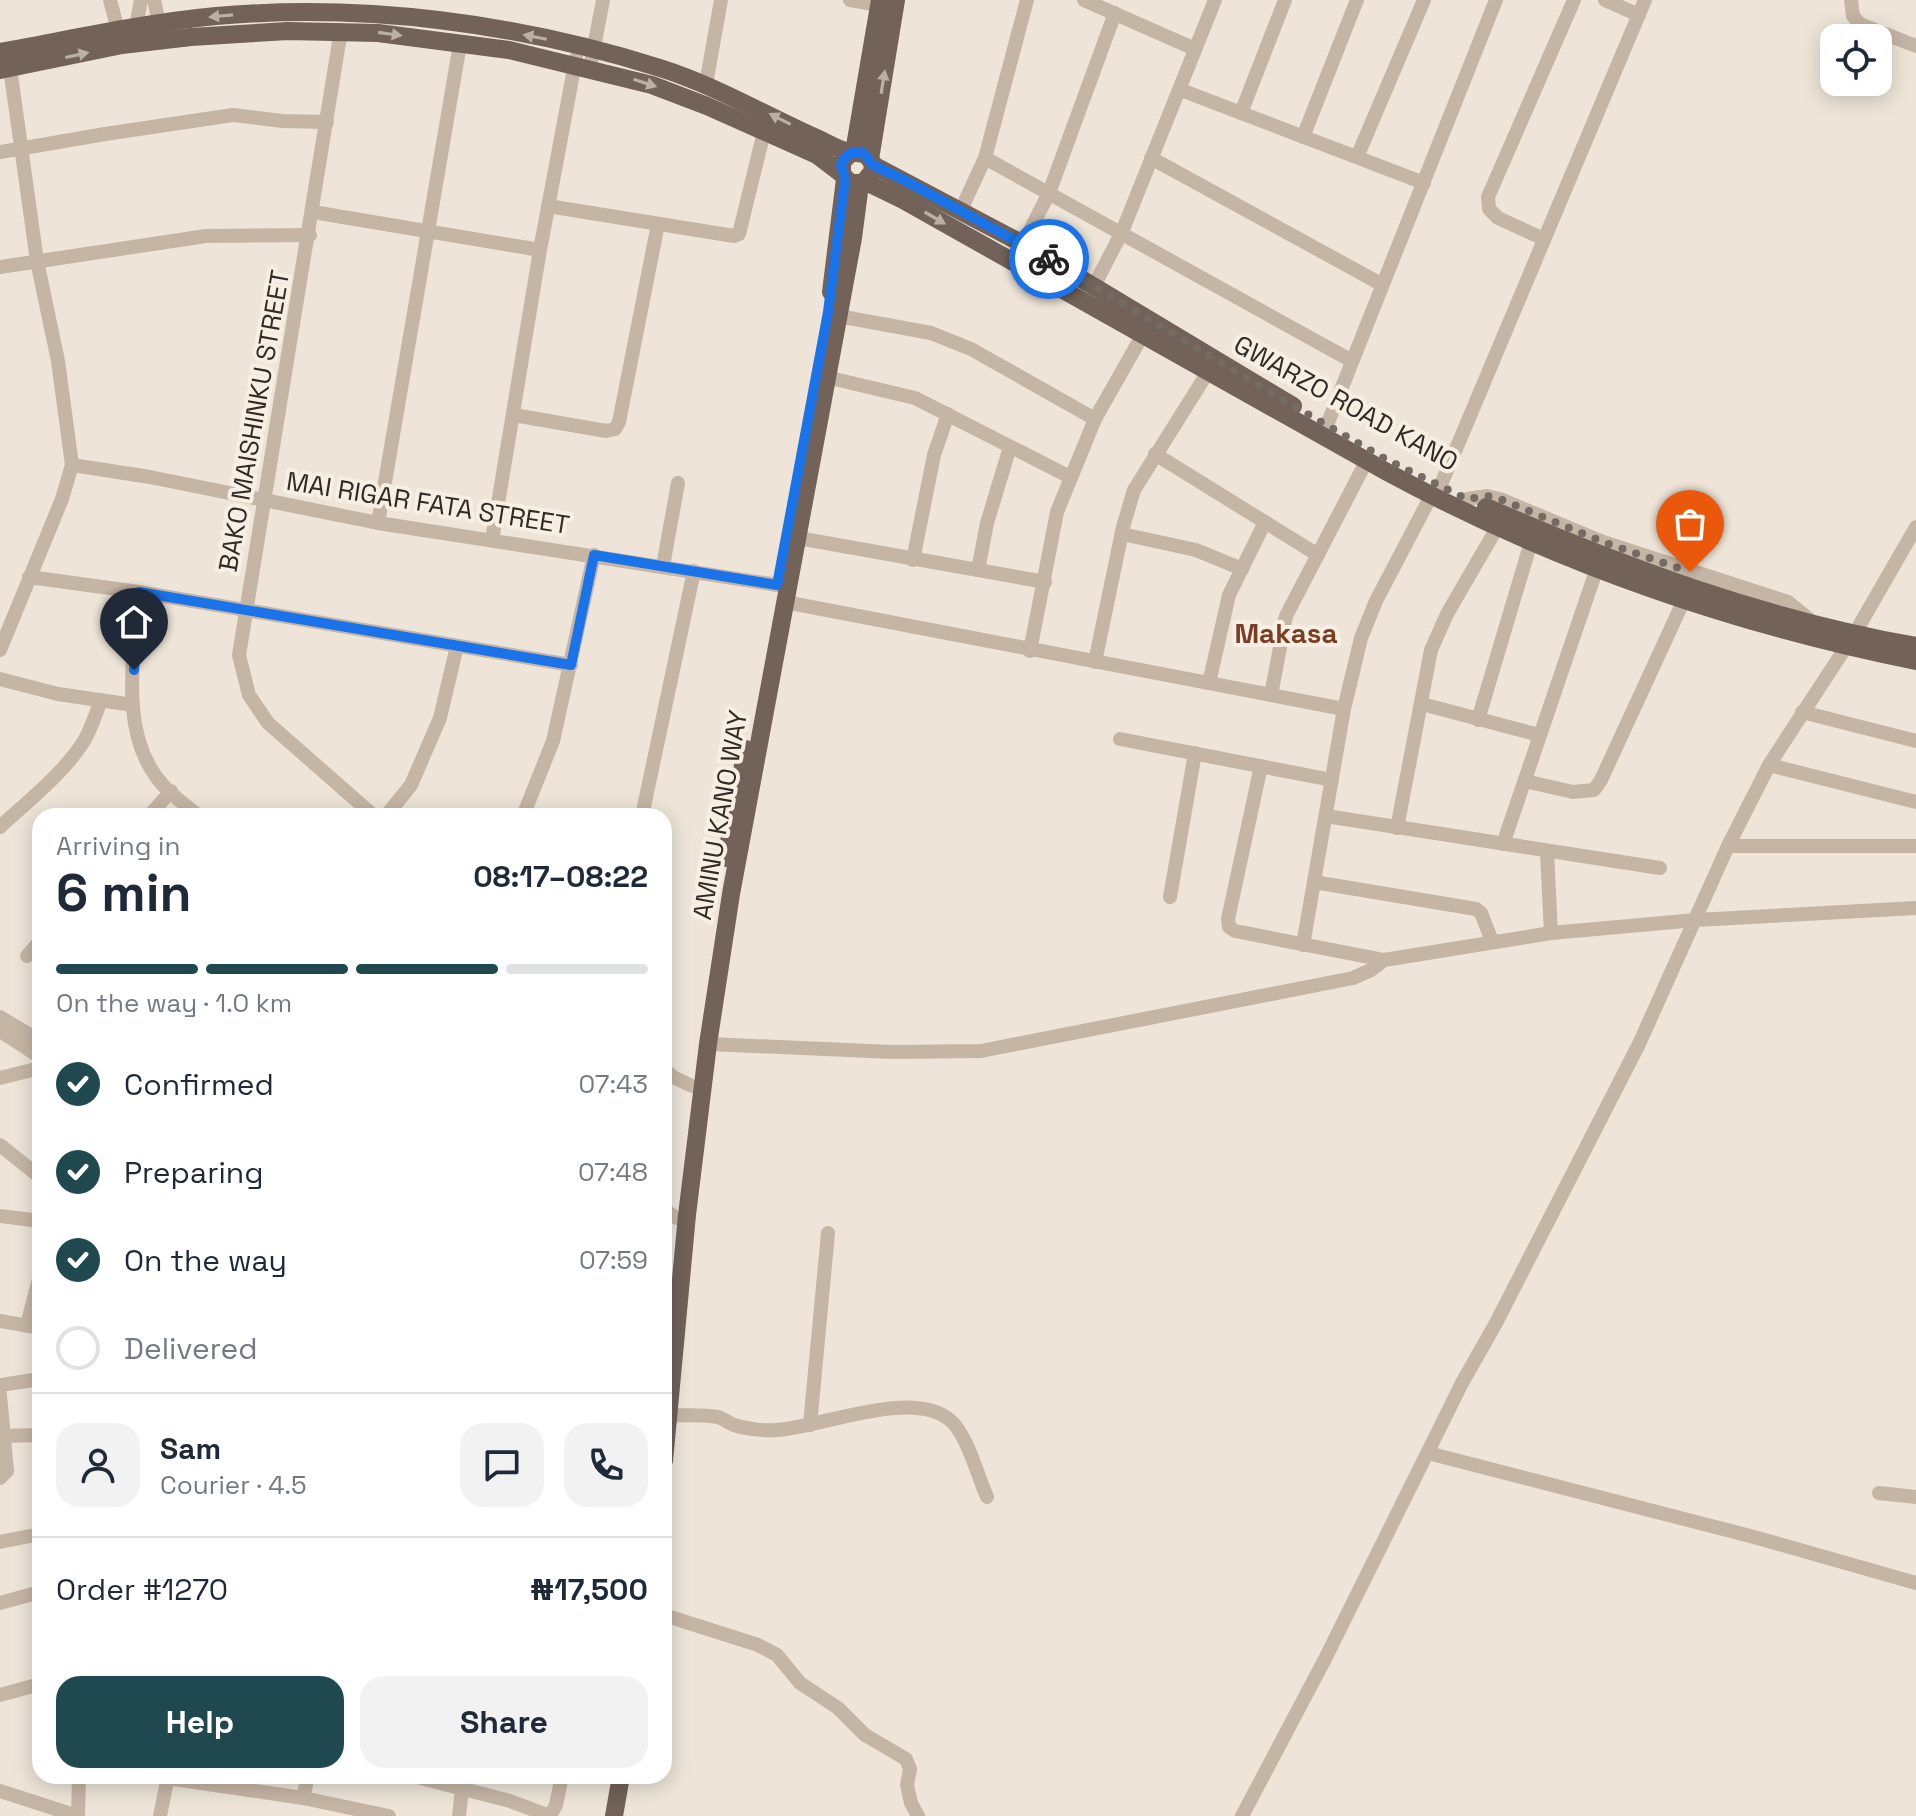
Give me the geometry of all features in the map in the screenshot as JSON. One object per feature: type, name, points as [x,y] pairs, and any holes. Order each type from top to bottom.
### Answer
[{"type":"main road","points":[[858,169],[885,2]]},
{"type":"main road","points":[[3,63],[127,28],[231,15],[315,6],[424,17],[584,57],[707,106],[817,155],[858,169]]},
{"type":"main road","points":[[3,63],[122,45],[255,31],[341,30],[651,65],[706,84],[858,169],[917,207],[1142,336],[1367,460],[1436,491],[1531,542],[1684,600],[1850,640],[1916,661]]},
{"type":"main road","name":"GWARZO ROAD KANO","points":[[858,169],[961,210],[1023,244],[1436,491],[1467,499],[1646,571],[1817,625],[1850,640],[1911,641]]},
{"type":"main road","name":"AMINU KANO WAY","points":[[781,594],[798,538],[807,452],[826,377],[853,238],[858,169]]},
{"type":"main road","name":"AMINU KANO WAY","points":[[672,1201],[707,1016],[728,845],[781,594],[828,312],[858,169]]},
{"type":"main road","name":"AMINU KANO WAY","points":[[672,1382],[687,1215],[708,1044],[707,1016]]},
{"type":"main road","points":[[614,1816],[620,1784]]},
{"type":"main road","points":[[625,1816],[629,1784]]},
{"type":"street","points":[[110,0],[127,28]]},
{"type":"street","points":[[127,28],[141,0]]},
{"type":"street","points":[[154,0],[159,23]]},
{"type":"street","points":[[492,540],[548,206],[584,57],[603,0]]},
{"type":"street","points":[[706,84],[721,0]]},
{"type":"street","points":[[850,0],[885,2]]},
{"type":"street","points":[[961,210],[985,158],[1027,0]]},
{"type":"street","points":[[1084,0],[1195,49]]},
{"type":"street","points":[[1094,286],[1122,232],[1215,0]]},
{"type":"street","points":[[1241,113],[1285,0]]},
{"type":"street","points":[[1303,137],[1357,0]]},
{"type":"street","points":[[1357,157],[1424,0]]},
{"type":"street","points":[[1327,425],[1496,0]]},
{"type":"street","points":[[1544,239],[1498,218],[1489,209],[1488,197],[1574,0]]},
{"type":"street","points":[[1605,0],[1639,15]]},
{"type":"street","points":[[1303,945],[1344,709],[1361,638],[1376,601],[1436,491],[1645,0]]},
{"type":"street","points":[[1851,0],[1853,16],[1860,24],[1916,46]]},
{"type":"street","points":[[1023,244],[1049,193],[1115,13]]},
{"type":"street","name":"BAKO MAISHINKU STREET","points":[[341,30],[310,235],[239,655],[249,695],[268,723],[365,808]]},
{"type":"street","points":[[378,523],[460,44]]},
{"type":"street","points":[[0,650],[62,499],[72,465],[58,361],[37,261],[21,148],[3,63]]},
{"type":"street","points":[[1181,90],[1424,183]]},
{"type":"street","points":[[0,152],[233,115],[327,122]]},
{"type":"street","points":[[548,206],[734,236],[739,234],[764,132]]},
{"type":"street","points":[[985,158],[1352,361]]},
{"type":"street","points":[[1151,158],[1381,284]]},
{"type":"street","points":[[313,212],[540,250]]},
{"type":"street","points":[[514,415],[606,431],[615,429],[619,422],[658,224]]},
{"type":"street","points":[[0,267],[206,236],[310,235]]},
{"type":"street","points":[[838,316],[931,333],[971,349],[1095,419]]},
{"type":"street","points":[[1030,651],[1057,512],[1095,419],[1142,336]]},
{"type":"street","points":[[1095,662],[1134,490],[1208,372]]},
{"type":"street","points":[[826,377],[915,398],[1070,477]]},
{"type":"street","points":[[913,560],[934,455],[948,414]]},
{"type":"street","points":[[978,570],[987,523],[1010,447]]},
{"type":"street","points":[[1155,454],[1318,555]]},
{"type":"street","points":[[1271,695],[1286,616],[1367,460]]},
{"type":"street","name":"MAI RIGAR FATA STREET","points":[[72,465],[150,477],[378,523],[694,571],[1030,651],[1344,709]]},
{"type":"street","points":[[663,566],[678,483]]},
{"type":"street","points":[[1209,683],[1229,595],[1265,522]]},
{"type":"street","points":[[1397,828],[1431,650],[1498,526]]},
{"type":"street","points":[[1242,1816],[1639,1044],[1728,846],[1769,765],[1850,640],[1916,527]]},
{"type":"street","points":[[1122,534],[1196,550],[1242,569]]},
{"type":"street","points":[[798,538],[1045,582]]},
{"type":"street","points":[[1478,720],[1531,542]]},
{"type":"street","points":[[526,808],[553,741],[594,555]]},
{"type":"street","points":[[1503,844],[1597,568]]},
{"type":"street","points":[[644,808],[694,571]]},
{"type":"street","points":[[29,577],[139,592],[571,665]]},
{"type":"street","points":[[139,592],[133,705],[144,756],[161,784],[190,808]]},
{"type":"street","points":[[1525,781],[1573,792],[1594,790],[1684,600]]},
{"type":"street","points":[[392,808],[411,785],[440,718],[457,646]]},
{"type":"street","points":[[0,679],[58,694],[133,705]]},
{"type":"street","points":[[0,827],[73,755],[90,729],[101,700]]},
{"type":"street","points":[[1422,704],[1539,735]]},
{"type":"street","points":[[1802,712],[1916,741]]},
{"type":"street","points":[[1120,739],[1332,780]]},
{"type":"street","points":[[1170,897],[1195,753]]},
{"type":"street","points":[[1769,765],[1916,802]]},
{"type":"street","points":[[1261,766],[1228,919],[1229,927],[1235,931],[1384,960],[1551,933],[1696,920],[1916,908]]},
{"type":"street","points":[[156,808],[171,791]]},
{"type":"street","points":[[1326,816],[1660,868]]},
{"type":"street","points":[[1728,846],[1916,846]]},
{"type":"street","points":[[1547,852],[1551,933]]},
{"type":"street","points":[[1314,882],[1476,909],[1481,913],[1492,941]]},
{"type":"street","points":[[27,956],[32,950]]},
{"type":"street","points":[[708,1044],[893,1052],[981,1051],[1353,978],[1384,960]]},
{"type":"street","points":[[0,1017],[32,1036]]},
{"type":"street","points":[[0,1031],[32,1061]]},
{"type":"street","points":[[0,1078],[32,1069]]},
{"type":"street","points":[[672,1076],[692,1086]]},
{"type":"street","points":[[0,1145],[32,1171]]},
{"type":"street","points":[[0,1216],[32,1220]]},
{"type":"street","points":[[810,1425],[828,1233]]},
{"type":"street","points":[[0,1321],[32,1327]]},
{"type":"street","points":[[0,1385],[32,1380]]},
{"type":"street","points":[[0,1395],[7,1471],[0,1478]]},
{"type":"street","points":[[672,1415],[719,1417],[736,1426],[774,1430],[876,1410],[917,1408],[935,1411],[952,1421],[987,1497]]},
{"type":"street","points":[[3,1436],[32,1435]]},
{"type":"street","points":[[1428,1453],[1739,1533],[1916,1583]]},
{"type":"street","points":[[1879,1493],[1916,1497]]},
{"type":"street","points":[[0,1542],[32,1536]]},
{"type":"street","points":[[0,1603],[32,1594]]},
{"type":"street","points":[[672,1618],[758,1645],[777,1655],[800,1683],[838,1708],[865,1735],[906,1759],[910,1769],[907,1785],[918,1816]]},
{"type":"street","points":[[0,1695],[32,1686]]},
{"type":"street","points":[[0,1791],[77,1816],[79,1784]]},
{"type":"street","points":[[160,1816],[166,1784]]},
{"type":"street","points":[[212,1784],[389,1816]]},
{"type":"street","points":[[303,1798],[306,1784]]},
{"type":"street","points":[[443,1784],[550,1816],[560,1784]]},
{"type":"street","points":[[459,1816],[462,1789]]},
{"type":"way so far","points":[[1049,259],[1285,401],[1440,487],[1467,499],[1487,496],[1500,499],[1603,542],[1690,572]]},
{"type":"district","name":"Makasa","points":[[1286,633]]},
{"type":"route","points":[[134,670],[139,592],[571,665],[594,555],[777,585],[828,312],[845,179],[841,165],[845,156],[854,152],[863,153],[873,165],[1049,259]]}]
